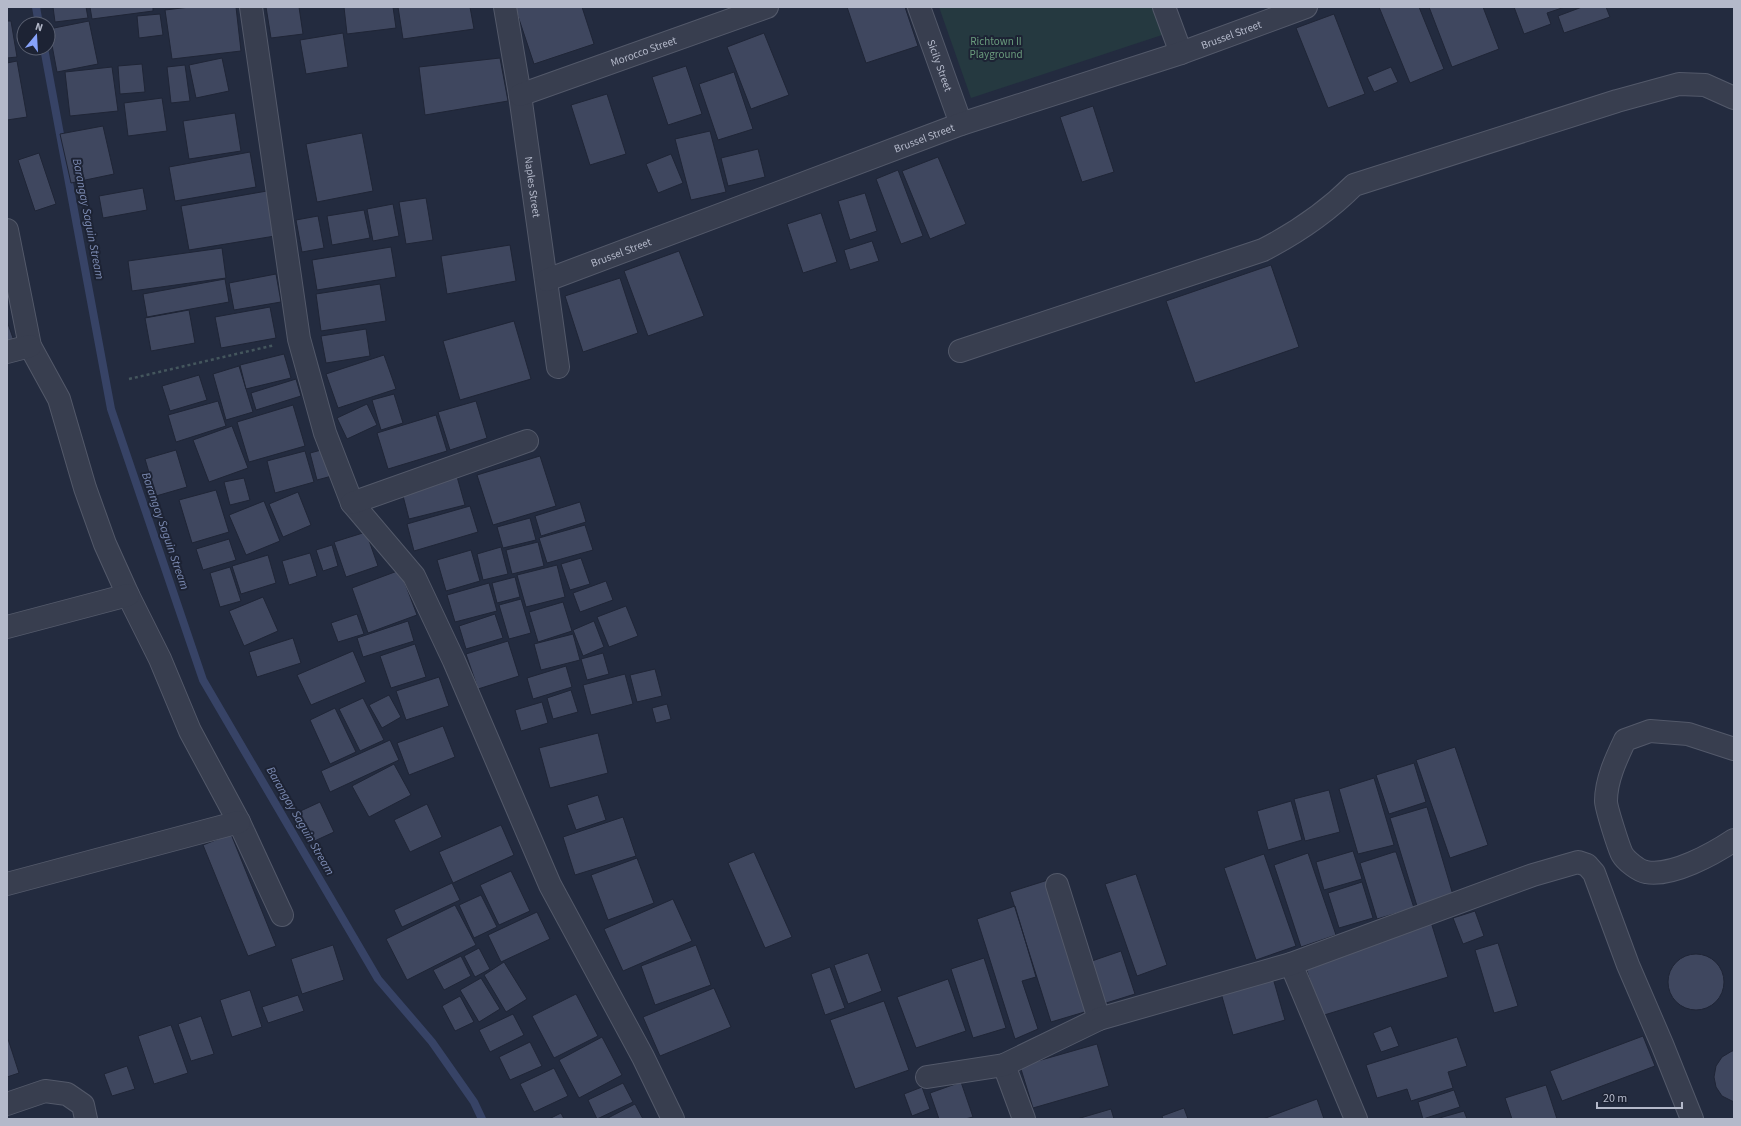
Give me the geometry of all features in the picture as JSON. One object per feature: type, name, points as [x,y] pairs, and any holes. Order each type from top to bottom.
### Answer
[{"type":"street","points":[[251,7],[299,339],[325,433],[352,503],[414,576],[454,661],[550,885],[643,1057],[673,1119]]},
{"type":"street","name":"Naples Street","points":[[505,7],[520,95],[558,367]]},
{"type":"street","name":"Morocco Street","points":[[520,95],[767,7]]},
{"type":"street","name":"Sicily Street","points":[[919,7],[961,124]]},
{"type":"street","points":[[1164,7],[1181,53]]},
{"type":"street","name":"Brussel Street","points":[[547,280],[961,124],[1181,53],[1306,7]]},
{"type":"street","points":[[960,351],[1263,250],[1294,234],[1332,207],[1354,185],[1618,101],[1679,84],[1706,85],[1734,98]]},
{"type":"street","points":[[7,230],[30,346],[59,399],[85,488],[105,544],[128,595],[160,659],[190,731],[238,822],[282,915]]},
{"type":"street","points":[[7,352],[30,346]]},
{"type":"street","points":[[352,503],[527,442]]},
{"type":"street","points":[[7,627],[128,595]]},
{"type":"street","points":[[1734,749],[1688,734],[1650,730],[1625,740],[1613,765],[1606,802],[1622,854],[1633,865],[1645,872],[1662,872],[1682,867],[1722,848],[1734,840]]},
{"type":"street","points":[[7,884],[238,822]]},
{"type":"street","points":[[927,1077],[1004,1065],[1099,1019],[1291,964],[1533,875],[1578,862],[1588,865],[1594,874],[1628,965],[1692,1119]]},
{"type":"street","points":[[1057,885],[1099,1019]]},
{"type":"street","points":[[1291,964],[1356,1119]]},
{"type":"street","points":[[1004,1065],[1024,1119]]},
{"type":"street","points":[[7,1104],[45,1091],[67,1094],[83,1105],[86,1119]]},
{"type":"path","points":[[130,379],[299,339]]},
{"type":"green space","name":"Richtown II Playground","points":[[939,7],[1159,7],[1168,33],[971,98]]},
{"type":"building","points":[[53,7],[86,7],[88,18],[56,22],[56,16],[54,16]]},
{"type":"building","points":[[90,7],[153,7],[153,11],[92,19]]},
{"type":"building","points":[[190,7],[236,7],[241,51],[172,59],[165,10]]},
{"type":"building","points":[[266,7],[299,7],[303,34],[271,38]]},
{"type":"building","points":[[344,7],[393,7],[396,28],[347,34]]},
{"type":"building","points":[[398,7],[470,7],[474,29],[403,39]]},
{"type":"building","points":[[515,7],[582,7],[594,44],[534,64]]},
{"type":"building","points":[[847,7],[905,7],[918,46],[866,63]]},
{"type":"building","points":[[1379,7],[1419,7],[1444,69],[1410,83]]},
{"type":"building","points":[[1429,7],[1483,7],[1499,49],[1452,67]]},
{"type":"building","points":[[1514,7],[1565,7],[1547,13],[1551,24],[1524,34]]},
{"type":"building","points":[[1582,7],[1606,7],[1610,17],[1564,33],[1558,16]]},
{"type":"building","points":[[160,14],[163,35],[139,38],[137,16]]},
{"type":"building","points":[[1334,14],[1365,94],[1328,108],[1296,28]]},
{"type":"building","points":[[7,21],[11,21],[17,57],[7,58]]},
{"type":"building","points":[[89,21],[98,64],[57,72],[54,56],[56,56],[56,28]]},
{"type":"building","points":[[343,33],[348,67],[306,74],[300,40]]},
{"type":"building","points":[[764,33],[789,95],[751,109],[727,47]]},
{"type":"building","points":[[222,58],[229,91],[196,98],[189,65]]},
{"type":"building","points":[[500,58],[508,101],[425,115],[419,67]]},
{"type":"building","points":[[17,61],[27,117],[7,120],[7,63]]},
{"type":"building","points":[[142,64],[145,92],[120,94],[118,66]]},
{"type":"building","points":[[185,65],[190,101],[171,103],[167,67]]},
{"type":"building","points":[[686,66],[702,114],[668,125],[652,77]]},
{"type":"building","points":[[112,67],[118,111],[70,116],[65,72]]},
{"type":"building","points":[[1391,67],[1398,82],[1374,92],[1367,77]]},
{"type":"building","points":[[734,72],[753,129],[718,140],[699,84]]},
{"type":"building","points":[[607,94],[626,154],[590,165],[571,105]]},
{"type":"building","points":[[162,98],[167,131],[128,136],[124,103]]},
{"type":"building","points":[[1093,106],[1114,172],[1082,182],[1060,117]]},
{"type":"building","points":[[235,113],[241,151],[189,159],[183,121]]},
{"type":"building","points":[[103,126],[114,174],[71,183],[60,134]]},
{"type":"building","points":[[710,131],[726,192],[691,200],[675,139]]},
{"type":"building","points":[[362,133],[373,191],[317,202],[306,144]]},
{"type":"building","points":[[758,149],[765,177],[728,186],[721,158]]},
{"type":"building","points":[[250,152],[256,187],[175,201],[169,167]]},
{"type":"building","points":[[39,153],[56,204],[35,211],[18,160]]},
{"type":"building","points":[[671,154],[683,183],[658,193],[646,164]]},
{"type":"building","points":[[938,157],[966,224],[930,239],[902,171]]},
{"type":"building","points":[[898,170],[923,236],[901,244],[876,179]]},
{"type":"building","points":[[143,188],[147,210],[103,218],[99,196]]},
{"type":"building","points":[[267,191],[275,236],[189,250],[181,206]]},
{"type":"building","points":[[865,193],[877,231],[850,240],[838,201]]},
{"type":"building","points":[[426,198],[433,240],[406,244],[399,202]]},
{"type":"building","points":[[393,204],[399,236],[373,241],[367,209]]},
{"type":"building","points":[[364,210],[370,238],[332,245],[327,216]]},
{"type":"building","points":[[821,213],[837,262],[803,273],[787,224]]},
{"type":"building","points":[[318,216],[324,248],[302,252],[296,220]]},
{"type":"building","points":[[872,241],[879,261],[850,270],[844,250]]},
{"type":"building","points":[[510,245],[516,281],[447,294],[441,256]]},
{"type":"building","points":[[391,247],[396,277],[317,290],[312,260]]},
{"type":"building","points":[[222,248],[226,278],[132,291],[128,261]]},
{"type":"building","points":[[679,251],[704,316],[648,336],[624,271]]},
{"type":"building","points":[[1271,265],[1299,347],[1195,383],[1166,301]]},
{"type":"building","points":[[276,274],[281,302],[234,310],[229,283]]},
{"type":"building","points":[[620,278],[638,333],[583,352],[565,296]]},
{"type":"building","points":[[225,279],[229,302],[147,317],[143,294]]},
{"type":"building","points":[[380,284],[386,321],[321,331],[316,294]]},
{"type":"building","points":[[270,307],[276,338],[221,348],[215,317]]},
{"type":"building","points":[[189,310],[195,343],[151,351],[145,318]]},
{"type":"building","points":[[7,321],[14,341],[7,343]]},
{"type":"building","points":[[514,321],[531,379],[460,400],[443,341]]},
{"type":"building","points":[[366,329],[370,356],[326,363],[321,336]]},
{"type":"building","points":[[284,354],[291,378],[246,389],[240,365]]},
{"type":"building","points":[[384,355],[396,389],[338,408],[326,374]]},
{"type":"building","points":[[239,366],[253,412],[226,420],[213,374]]},
{"type":"building","points":[[199,375],[207,400],[170,411],[162,386]]},
{"type":"building","points":[[296,379],[301,396],[256,410],[251,393]]},
{"type":"building","points":[[394,394],[403,423],[381,430],[372,400]]},
{"type":"building","points":[[218,401],[226,426],[176,442],[168,415]]},
{"type":"building","points":[[476,401],[487,438],[450,450],[438,412]]},
{"type":"building","points":[[367,404],[377,425],[347,439],[337,418]]},
{"type":"building","points":[[293,405],[305,446],[249,462],[237,422]]},
{"type":"building","points":[[436,415],[447,451],[388,469],[377,433]]},
{"type":"building","points":[[232,426],[248,468],[209,482],[193,440]]},
{"type":"building","points":[[325,449],[332,476],[317,480],[310,453]]},
{"type":"building","points":[[176,450],[187,487],[156,496],[145,459]]},
{"type":"building","points":[[305,451],[314,482],[275,493],[267,461]]},
{"type":"building","points":[[540,456],[556,506],[493,525],[477,475]]},
{"type":"building","points":[[456,473],[465,505],[409,519],[401,488]]},
{"type":"building","points":[[244,478],[250,500],[230,505],[224,482]]},
{"type":"building","points":[[216,490],[229,532],[192,543],[179,500]]},
{"type":"building","points":[[298,492],[311,525],[283,537],[269,504]]},
{"type":"building","points":[[264,501],[280,541],[246,555],[229,515]]},
{"type":"building","points":[[580,502],[586,522],[541,536],[535,516]]},
{"type":"building","points":[[470,506],[478,532],[414,551],[407,524]]},
{"type":"building","points":[[530,518],[536,540],[503,548],[497,527]]},
{"type":"building","points":[[585,525],[593,550],[547,563],[539,538]]},
{"type":"building","points":[[366,532],[378,566],[346,577],[334,542]]},
{"type":"building","points":[[229,539],[236,560],[203,570],[196,549]]},
{"type":"building","points":[[538,542],[544,566],[512,574],[506,550]]},
{"type":"building","points":[[332,545],[338,566],[323,571],[316,550]]},
{"type":"building","points":[[501,547],[508,574],[483,580],[477,554]]},
{"type":"building","points":[[471,550],[480,581],[446,591],[437,560]]},
{"type":"building","points":[[310,553],[317,576],[289,585],[282,561]]},
{"type":"building","points":[[268,555],[276,583],[241,594],[232,566]]},
{"type":"building","points":[[581,558],[590,584],[570,590],[561,564]]},
{"type":"building","points":[[557,565],[565,597],[526,607],[517,575]]},
{"type":"building","points":[[230,567],[241,601],[220,607],[210,573]]},
{"type":"building","points":[[400,570],[417,615],[368,633],[352,588]]},
{"type":"building","points":[[515,577],[520,597],[497,603],[492,583]]},
{"type":"building","points":[[606,581],[613,600],[580,612],[573,593]]},
{"type":"building","points":[[489,583],[497,611],[455,622],[447,595]]},
{"type":"building","points":[[263,597],[278,631],[244,646],[229,611]]},
{"type":"building","points":[[521,599],[531,633],[509,639],[499,605]]},
{"type":"building","points":[[563,602],[572,631],[538,642],[529,612]]},
{"type":"building","points":[[626,606],[638,636],[609,647],[597,617]]},
{"type":"building","points":[[357,614],[364,634],[338,642],[331,623]]},
{"type":"building","points":[[495,614],[503,638],[466,649],[459,626]]},
{"type":"building","points":[[408,621],[414,641],[363,657],[357,638]]},
{"type":"building","points":[[594,621],[604,647],[583,656],[573,630]]},
{"type":"building","points":[[573,634],[580,660],[541,670],[534,644]]},
{"type":"building","points":[[293,638],[301,663],[257,677],[249,652]]},
{"type":"building","points":[[508,641],[519,676],[478,689],[466,654]]},
{"type":"building","points":[[415,644],[426,677],[391,688],[380,656]]},
{"type":"building","points":[[353,651],[366,682],[311,705],[297,675]]},
{"type":"building","points":[[603,653],[609,674],[587,680],[581,659]]},
{"type":"building","points":[[566,666],[572,687],[533,699],[527,678]]},
{"type":"building","points":[[655,669],[662,696],[637,702],[630,675]]},
{"type":"building","points":[[625,674],[633,704],[591,715],[583,685]]},
{"type":"building","points":[[439,677],[449,706],[406,720],[396,691]]},
{"type":"building","points":[[571,690],[578,712],[553,719],[547,698]]},
{"type":"building","points":[[389,695],[401,717],[382,728],[369,705]]},
{"type":"building","points":[[363,698],[384,740],[360,751],[339,709]]},
{"type":"building","points":[[542,702],[548,723],[521,731],[515,710]]},
{"type":"building","points":[[667,704],[671,719],[656,723],[652,708]]},
{"type":"building","points":[[335,708],[356,752],[330,764],[310,720]]},
{"type":"building","points":[[443,726],[455,757],[409,775],[397,743]]},
{"type":"building","points":[[598,733],[608,773],[550,788],[539,748]]},
{"type":"building","points":[[390,740],[399,760],[330,792],[321,771]]},
{"type":"building","points":[[1455,747],[1488,845],[1450,858],[1416,760]]},
{"type":"building","points":[[1414,763],[1426,802],[1389,814],[1376,775]]},
{"type":"building","points":[[394,764],[411,795],[369,817],[352,786]]},
{"type":"building","points":[[1374,778],[1394,845],[1358,854],[1339,789]]},
{"type":"building","points":[[1329,790],[1340,832],[1305,841],[1294,799]]},
{"type":"building","points":[[598,795],[606,820],[576,830],[567,805]]},
{"type":"building","points":[[1291,801],[1302,840],[1268,850],[1257,811]]},
{"type":"building","points":[[320,802],[334,832],[308,844],[294,814]]},
{"type":"building","points":[[427,804],[442,837],[410,852],[394,820]]},
{"type":"building","points":[[1427,807],[1453,895],[1417,906],[1390,818]]},
{"type":"building","points":[[623,817],[636,856],[575,875],[563,837]]},
{"type":"building","points":[[501,825],[514,855],[453,883],[439,852]]},
{"type":"building","points":[[231,834],[276,946],[248,956],[203,845]]},
{"type":"building","points":[[1353,851],[1362,879],[1324,890],[1316,862]]},
{"type":"building","points":[[754,852],[792,937],[765,948],[728,863]]},
{"type":"building","points":[[1396,852],[1414,908],[1377,919],[1360,863]]},
{"type":"building","points":[[1308,853],[1336,935],[1301,947],[1274,865]]},
{"type":"building","points":[[1264,854],[1296,946],[1256,960],[1224,868]]},
{"type":"building","points":[[637,858],[654,903],[608,920],[591,875]]},
{"type":"building","points":[[511,871],[530,911],[499,925],[480,885]]},
{"type":"building","points":[[1136,874],[1167,965],[1137,976],[1105,884]]},
{"type":"building","points":[[1048,880],[1088,1011],[1051,1022],[1010,892]]},
{"type":"building","points":[[1362,882],[1373,918],[1339,928],[1328,893]]},
{"type":"building","points":[[452,883],[460,900],[402,927],[394,910]]},
{"type":"building","points":[[481,895],[497,927],[474,938],[459,905]]},
{"type":"building","points":[[673,899],[692,941],[623,971],[604,929]]},
{"type":"building","points":[[455,905],[476,945],[407,980],[386,939]]},
{"type":"building","points":[[1015,906],[1036,977],[1022,981],[1038,1029],[1015,1039],[977,919]]},
{"type":"building","points":[[1475,911],[1484,936],[1463,944],[1453,918]]},
{"type":"building","points":[[537,912],[550,939],[501,962],[488,935]]},
{"type":"building","points":[[1431,922],[1448,977],[1321,1016],[1304,961]]},
{"type":"building","points":[[1498,943],[1518,1006],[1494,1013],[1475,950]]},
{"type":"building","points":[[333,945],[344,980],[302,994],[291,959]]},
{"type":"building","points":[[696,945],[711,985],[655,1005],[641,966]]},
{"type":"building","points":[[479,948],[490,969],[475,977],[464,956]]},
{"type":"building","points":[[1121,951],[1135,994],[1103,1004],[1089,962]]},
{"type":"building","points":[[868,953],[882,991],[848,1004],[834,965]]},
{"type":"building","points":[[1690,954],[1702,954],[1712,958],[1720,966],[1724,976],[1724,988],[1720,998],[1712,1006],[1702,1010],[1690,1010],[1680,1006],[1672,998],[1668,988],[1668,976],[1672,966],[1680,958]]},
{"type":"building","points":[[461,956],[471,976],[444,990],[433,970]]},
{"type":"building","points":[[984,958],[1006,1028],[973,1038],[951,969]]},
{"type":"building","points":[[504,962],[527,999],[506,1012],[484,975]]},
{"type":"building","points":[[830,967],[845,1008],[825,1015],[811,974]]},
{"type":"building","points":[[481,978],[500,1009],[479,1022],[460,990]]},
{"type":"building","points":[[1273,978],[1285,1020],[1233,1035],[1221,993]]},
{"type":"building","points":[[948,979],[966,1031],[916,1048],[897,997]]},
{"type":"building","points":[[714,988],[731,1027],[660,1056],[643,1017]]},
{"type":"building","points":[[250,990],[262,1027],[232,1037],[220,1000]]},
{"type":"building","points":[[576,994],[598,1036],[554,1058],[532,1016]]},
{"type":"building","points":[[298,995],[304,1011],[268,1023],[262,1007]]},
{"type":"building","points":[[460,996],[474,1022],[455,1031],[442,1006]]},
{"type":"building","points":[[884,1001],[909,1070],[855,1089],[830,1020]]},
{"type":"building","points":[[513,1014],[524,1035],[490,1052],[479,1030]]},
{"type":"building","points":[[201,1016],[214,1054],[191,1061],[178,1024]]},
{"type":"building","points":[[171,1025],[188,1073],[154,1084],[138,1036]]},
{"type":"building","points":[[1391,1026],[1399,1046],[1381,1052],[1373,1033]]},
{"type":"building","points":[[1643,1036],[1655,1066],[1562,1101],[1550,1071]]},
{"type":"building","points":[[602,1037],[622,1075],[579,1098],[559,1060]]},
{"type":"building","points":[[1457,1037],[1467,1066],[1448,1072],[1453,1088],[1411,1101],[1407,1089],[1377,1098],[1366,1065]]},
{"type":"building","points":[[8,1039],[19,1073],[7,1077],[7,1040]]},
{"type":"building","points":[[530,1042],[542,1066],[510,1080],[499,1057]]},
{"type":"building","points":[[1097,1044],[1109,1086],[1033,1108],[1020,1066]]},
{"type":"building","points":[[1734,1051],[1734,1102],[1722,1096],[1716,1087],[1714,1077],[1716,1066],[1722,1057]]},
{"type":"building","points":[[127,1066],[135,1089],[112,1096],[104,1074]]},
{"type":"building","points":[[554,1068],[568,1096],[534,1112],[520,1084]]},
{"type":"building","points":[[961,1082],[973,1117],[965,1119],[939,1119],[930,1093]]},
{"type":"building","points":[[623,1083],[633,1102],[597,1119],[588,1100]]},
{"type":"building","points":[[1546,1085],[1557,1119],[1512,1119],[1505,1098]]},
{"type":"building","points":[[922,1087],[930,1109],[912,1116],[904,1094]]},
{"type":"building","points":[[1454,1090],[1460,1107],[1423,1119],[1418,1102]]},
{"type":"building","points":[[1317,1099],[1324,1119],[1263,1119]]},
{"type":"building","points":[[635,1104],[643,1119],[606,1119]]},
{"type":"building","points":[[1184,1108],[1188,1119],[1163,1119],[1162,1116]]},
{"type":"building","points":[[1111,1109],[1114,1119],[1077,1119]]},
{"type":"building","points":[[1464,1111],[1467,1119],[1436,1119]]},
{"type":"building","points":[[561,1113],[564,1119],[549,1119]]},
{"type":"waterway","name":"Barangay Saguin Stream","points":[[36,7],[38,16]]},
{"type":"waterway","name":"Barangay Saguin Stream","points":[[45,56],[111,409],[203,680],[378,979],[432,1042],[474,1102],[482,1119]]}]
